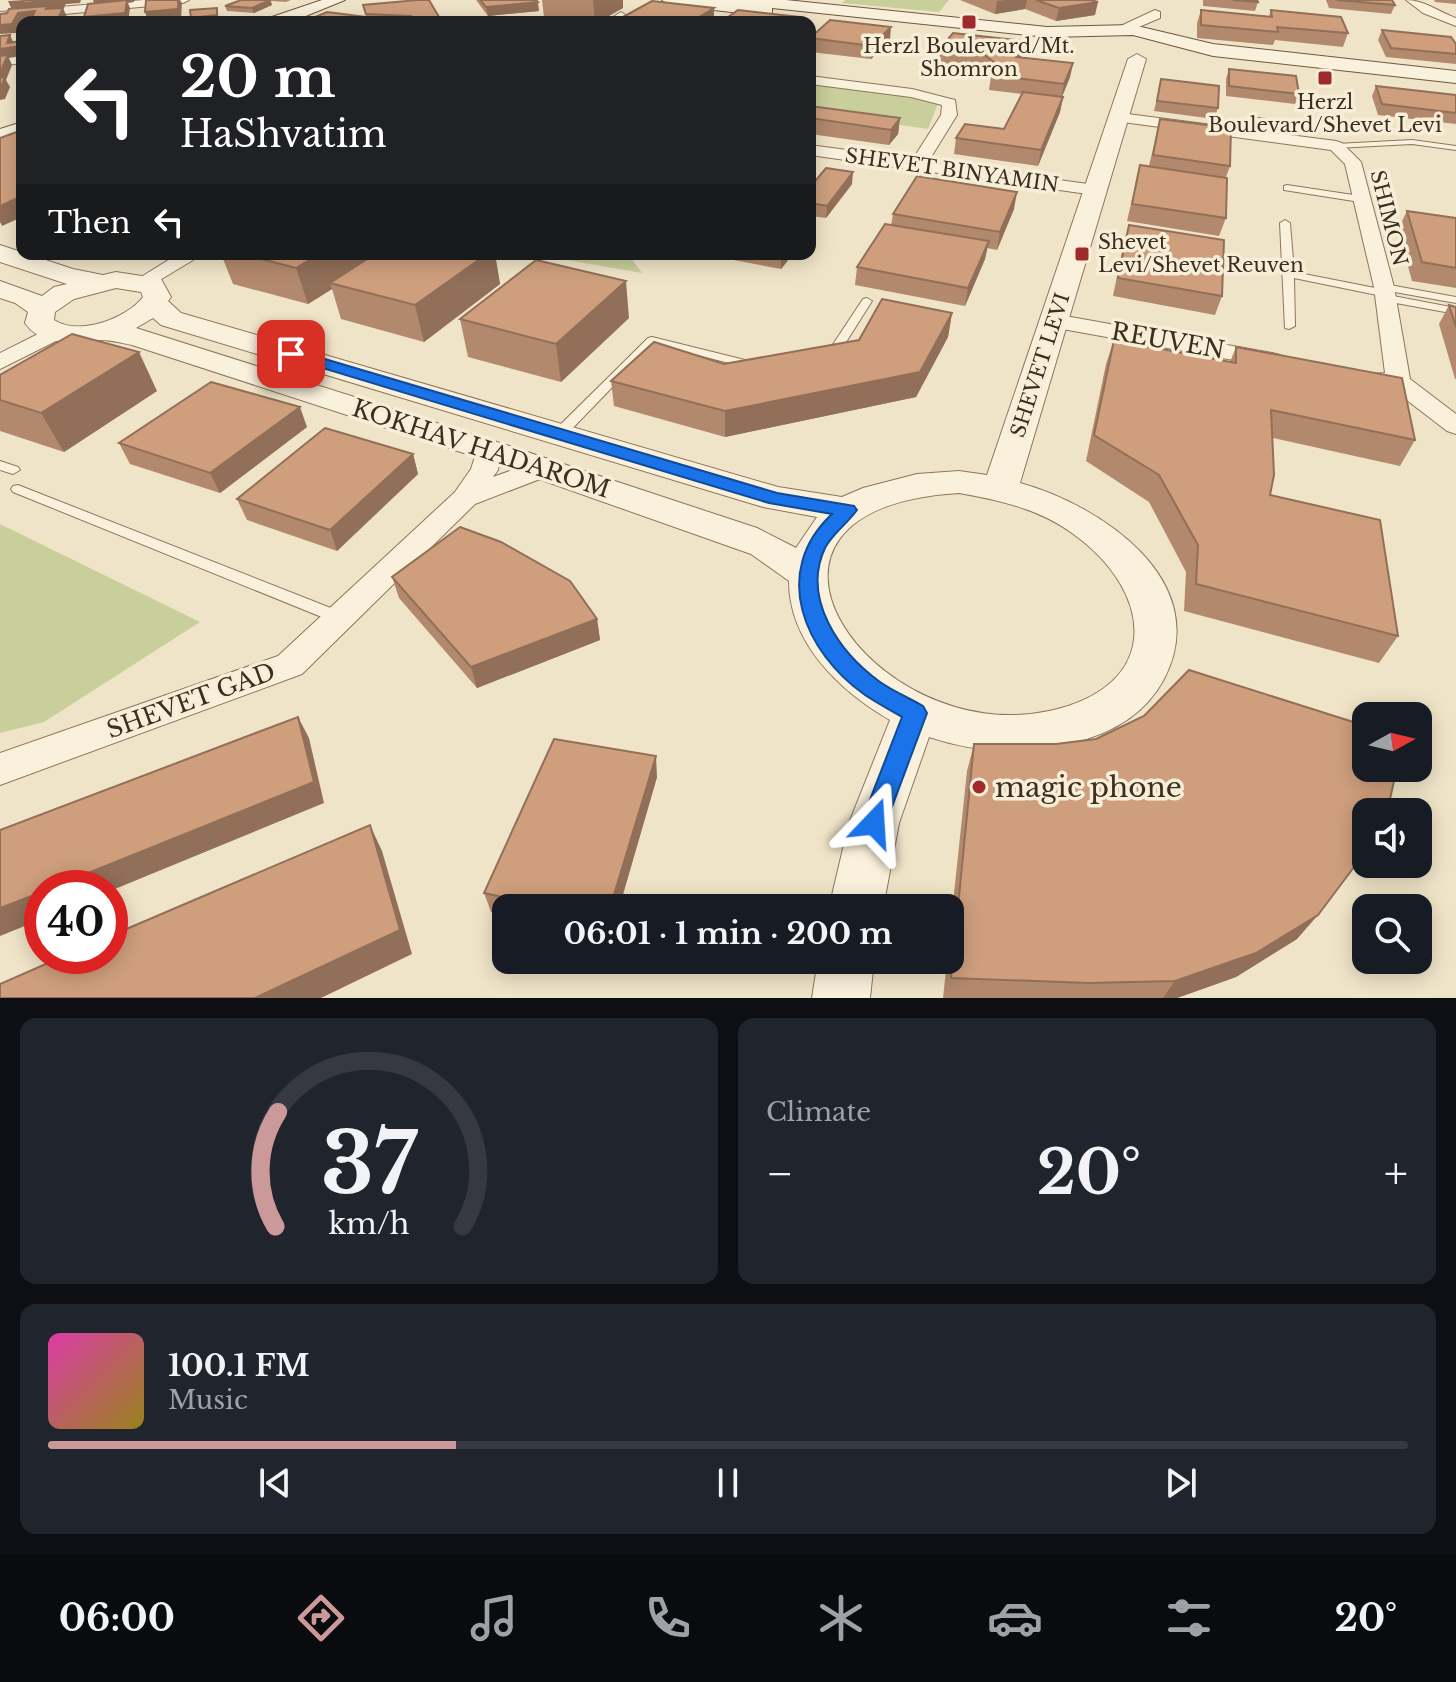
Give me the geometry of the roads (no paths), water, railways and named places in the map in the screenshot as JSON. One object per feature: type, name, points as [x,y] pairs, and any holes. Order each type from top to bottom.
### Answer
[{"type":"main road","points":[[670,0],[1091,42],[1120,30],[1159,34],[1184,45],[1235,53],[1456,77]]},
{"type":"main road","points":[[739,0],[1091,42]]},
{"type":"main road","points":[[295,16],[343,2]]},
{"type":"main road","points":[[316,16],[343,2]]},
{"type":"main road","points":[[1145,58],[1185,53],[1184,45]]},
{"type":"main road","points":[[1145,58],[1256,63],[1456,85]]},
{"type":"street","points":[[0,16],[183,0]]},
{"type":"street","points":[[1412,0],[1427,11],[1456,22]]},
{"type":"street","points":[[1120,30],[1157,8],[1159,34]]},
{"type":"street","name":"SHEVET LEVI","points":[[1001,487],[1095,190],[1145,58]]},
{"type":"street","points":[[816,81],[912,93],[950,103],[949,115],[917,166]]},
{"type":"street","points":[[1120,118],[1336,146]]},
{"type":"street","name":"SHIMON","points":[[1336,146],[1353,162],[1385,293],[1398,382]]},
{"type":"street","name":"SHEVET BINYAMIN","points":[[816,151],[1095,190]]},
{"type":"street","points":[[20,260],[67,276],[149,293]]},
{"type":"street","points":[[0,289],[25,297],[48,321],[100,331],[133,319],[149,293],[186,260]]},
{"type":"street","points":[[0,362],[48,321],[64,293],[99,282]]},
{"type":"street","name":"KOKHAV HADAROM","points":[[149,293],[171,319],[561,432],[776,499],[848,510]]},
{"type":"street","name":"REUVEN","points":[[1054,321],[1290,363]]},
{"type":"street","name":"KOKHAV HADAROM","points":[[100,331],[137,337],[543,468],[764,545],[808,575]]},
{"type":"street","points":[[1351,374],[1398,382],[1456,426]]},
{"type":"street","name":"SHEVET GAD","points":[[0,769],[290,665],[465,498],[484,470],[488,450]]},
{"type":"street","name":"SHEVET GAD","points":[[465,498],[543,468]]},
{"type":"street","points":[[959,482],[1001,487],[1047,502],[1090,525],[1124,555],[1148,592],[1157,631],[1147,675],[1110,711],[1053,732],[984,733],[915,713],[872,688],[839,658],[818,625],[809,599],[808,575],[815,550],[829,528],[848,510],[880,493],[917,484],[959,482]]},
{"type":"street","points":[[859,894],[874,823],[915,713]]},
{"type":"street","points":[[841,998],[844,974]]},
{"type":"lane","points":[[1253,135],[1252,119],[1284,123]]},
{"type":"lane","points":[[1336,146],[1412,142],[1456,148]]},
{"type":"lane","points":[[1287,188],[1360,199]]},
{"type":"lane","points":[[1285,223],[1289,326]]},
{"type":"lane","points":[[1289,274],[1456,311]]},
{"type":"lane","points":[[1385,293],[1456,300]]},
{"type":"lane","points":[[820,366],[831,357],[867,301]]},
{"type":"lane","points":[[561,432],[652,340],[770,369]]},
{"type":"lane","points":[[18,489],[340,618]]},
{"type":"place","name":"Herzl Boulevard/Mt. Shomron","points":[[969,22]]},
{"type":"place","name":"Herzl Boulevard/Shevet Levi","points":[[1325,78]]},
{"type":"place","name":"Shevet Levi/Shevet Reuven","points":[[1082,254]]},
{"type":"place","name":"magic phone","points":[[979,787]]}]
